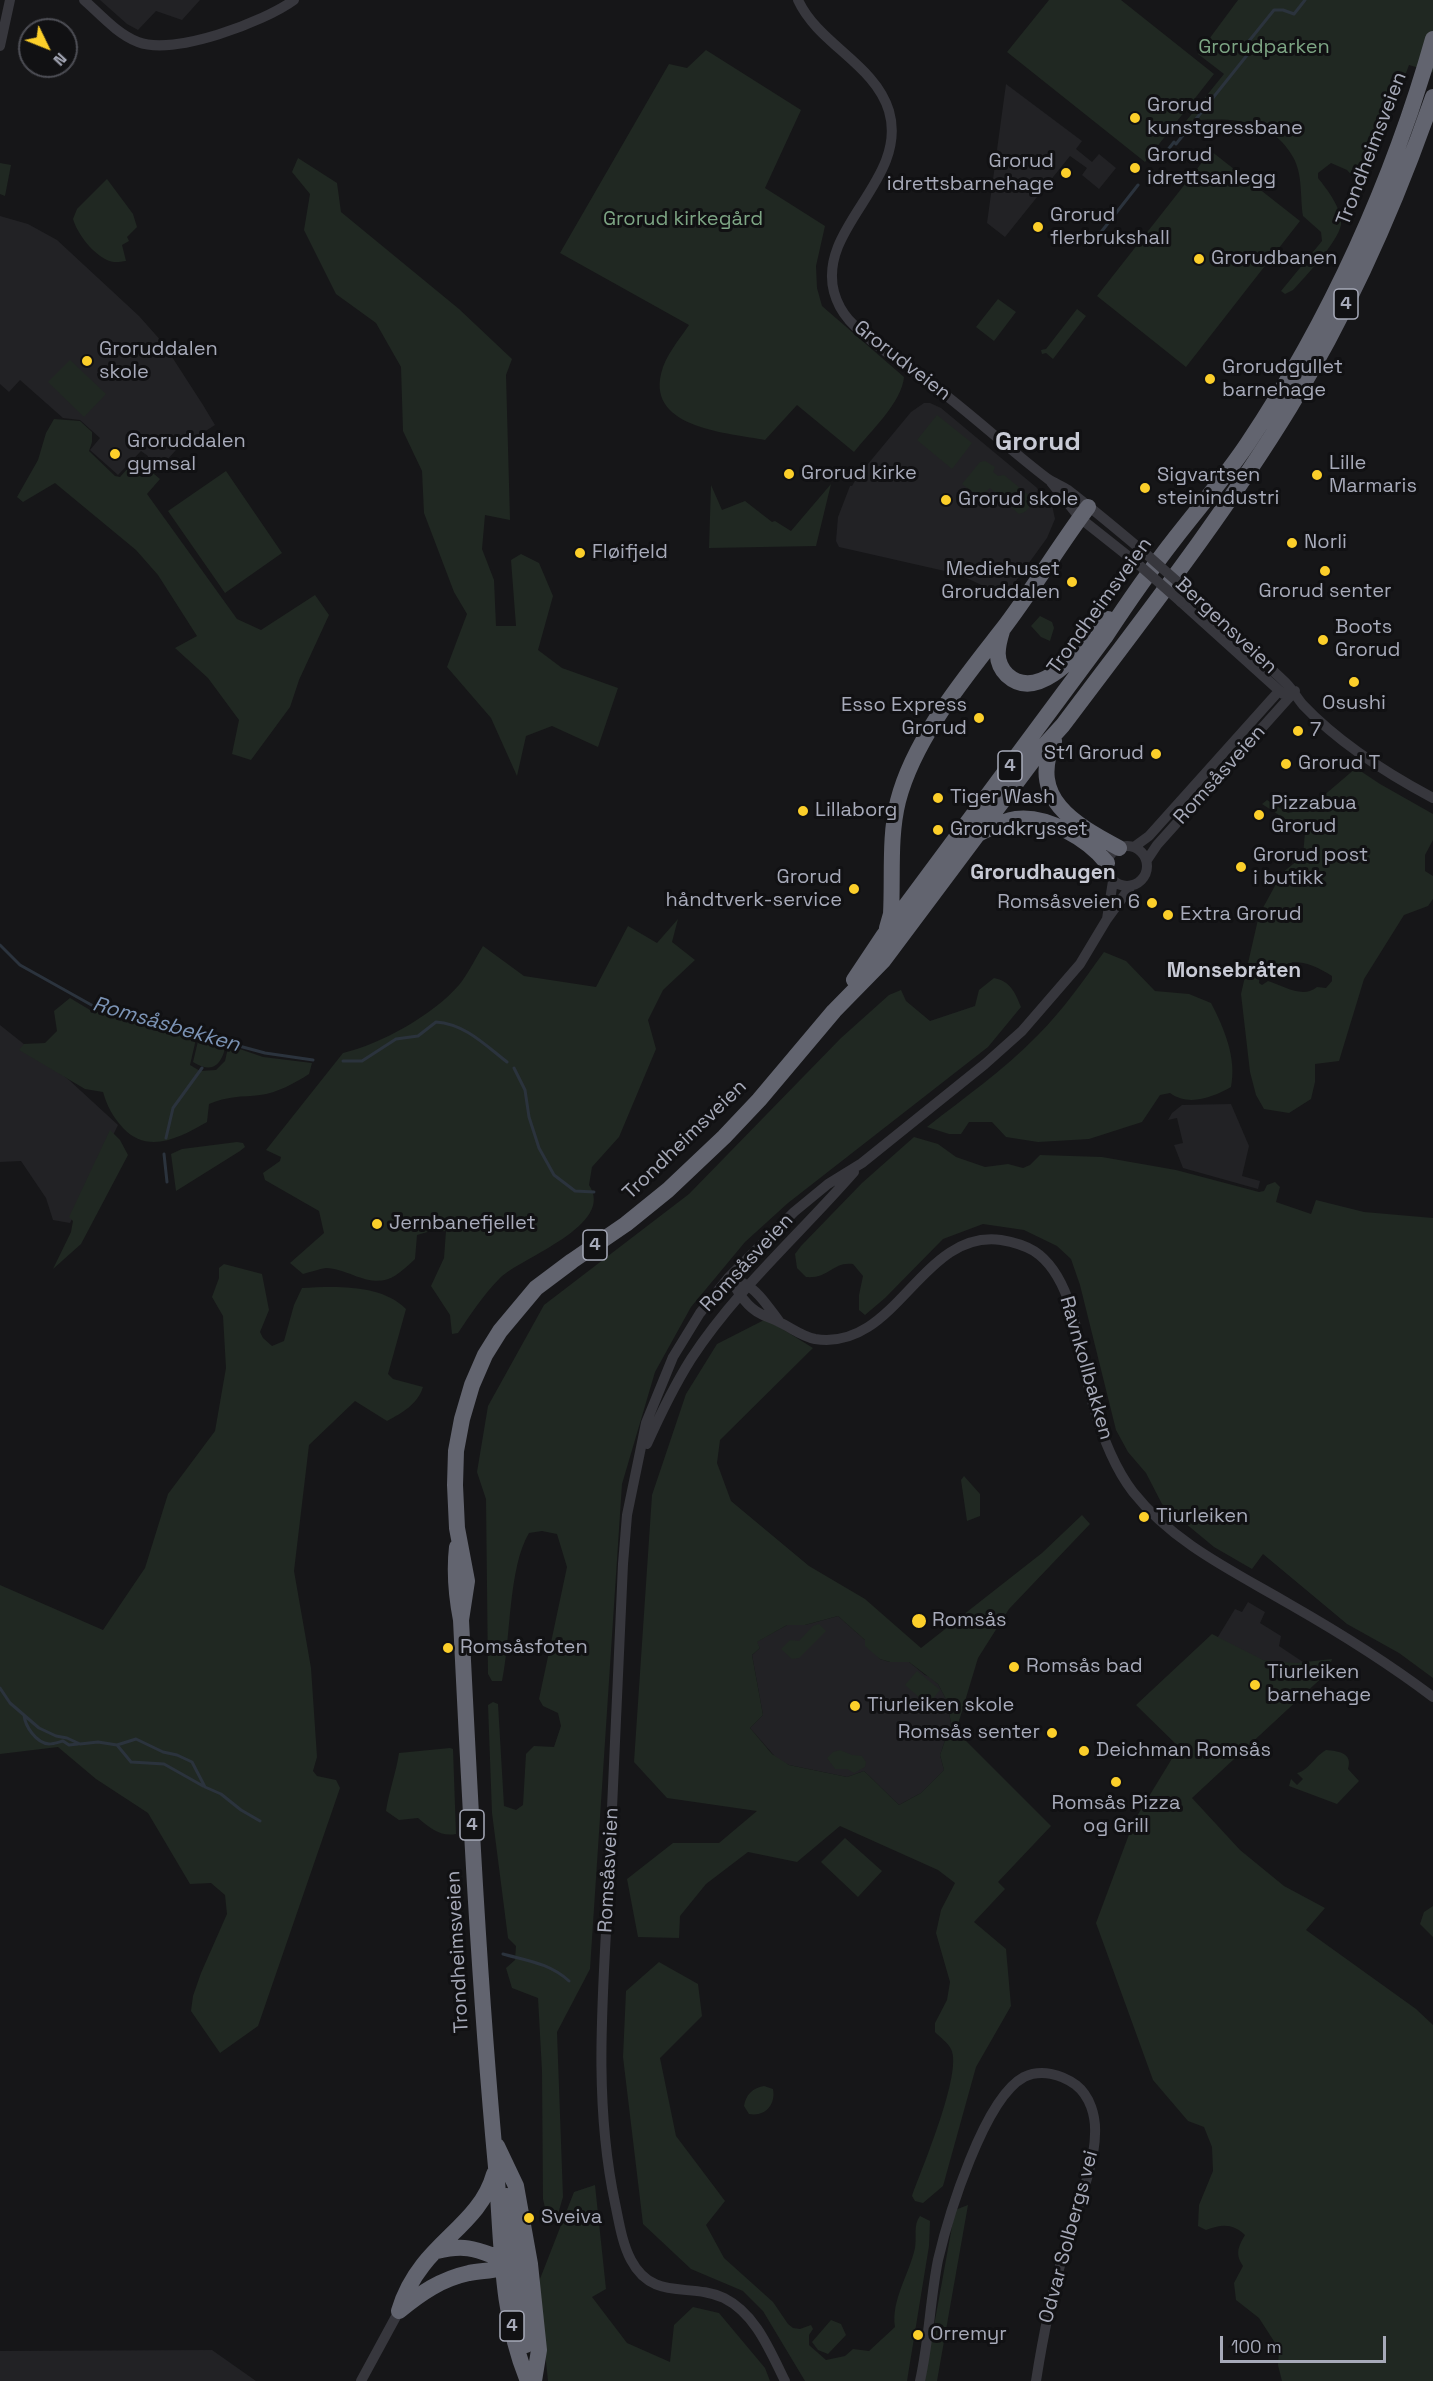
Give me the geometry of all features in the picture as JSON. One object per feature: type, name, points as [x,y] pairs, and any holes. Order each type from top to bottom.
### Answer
[{"type":"highway","name":"Trondheimsveien","points":[[834,1011],[884,935],[1100,644],[1132,595],[1226,476],[1261,423],[1297,362],[1360,238],[1392,163],[1433,39]]},
{"type":"highway","name":"Trondheimsveien","points":[[531,2381],[519,2359],[492,2138],[485,2057],[461,1620],[454,1582],[458,1540],[455,1467],[462,1419],[477,1370],[500,1331],[525,1299],[546,1280],[640,1213],[710,1151],[779,1078],[834,1011],[883,961],[1043,747],[1063,725],[1231,497],[1292,405],[1345,306],[1375,243],[1408,166],[1433,98]]},
{"type":"highway","points":[[884,935],[891,914],[896,813],[908,771],[932,727],[1084,512]]},
{"type":"highway","points":[[1002,630],[997,652],[999,664],[1003,670],[1020,682],[1037,682],[1064,667],[1132,595]]},
{"type":"highway","points":[[1063,725],[1050,750],[1045,770],[1050,794],[1055,802],[1074,819],[1126,847]]},
{"type":"highway","points":[[977,835],[1007,821],[1030,819],[1065,830],[1095,850],[1107,863]]},
{"type":"highway","name":"Trondheimsveien","points":[[492,2138],[511,2172],[521,2206],[538,2328],[539,2350],[531,2381]]},
{"type":"highway","points":[[399,2312],[414,2278],[424,2263],[475,2212],[493,2179],[496,2167]]},
{"type":"highway","points":[[437,2251],[460,2246],[473,2247],[507,2264]]},
{"type":"highway","points":[[399,2312],[437,2283],[507,2264]]},
{"type":"street","points":[[0,46],[10,0]]},
{"type":"street","points":[[84,0],[131,38],[155,46],[179,45],[204,38],[262,18],[294,0]]},
{"type":"street","name":"Grorudveien","points":[[798,0],[811,20],[876,86],[886,103],[891,120],[892,139],[887,160],[846,231],[834,260],[832,283],[842,312],[862,331],[960,406],[1049,479],[1067,490],[1084,512],[1138,564]]},
{"type":"street","name":"Grorudveien","points":[[1084,512],[1146,553]]},
{"type":"street","name":"Bergensveien","points":[[1146,553],[1292,695],[1344,742],[1376,765],[1433,798]]},
{"type":"street","name":"Bergensveien","points":[[1138,564],[1279,690],[1292,695]]},
{"type":"street","name":"Romsåsveien","points":[[1126,847],[1149,836],[1279,690]]},
{"type":"street","name":"Romsåsveien","points":[[1147,860],[1157,845],[1292,695]]},
{"type":"street","points":[[1126,847],[1143,854],[1147,860],[1146,875],[1137,884],[1131,886],[1121,886],[1113,881],[1108,873],[1109,856],[1126,847]]},
{"type":"street","name":"Romsåsveien","points":[[1107,920],[1113,881]]},
{"type":"street","name":"Romsåsveien","points":[[785,2381],[753,2322],[731,2303],[715,2294],[660,2287],[644,2277],[631,2260],[626,2248],[611,2184],[603,2114],[601,2056],[624,1541],[646,1423],[673,1357],[700,1313],[729,1277],[794,1212],[828,1184],[862,1163],[985,1064],[1022,1031],[1080,964],[1131,886]]},
{"type":"street","name":"Romsåsveien","points":[[641,1456],[691,1359],[741,1296],[862,1163]]},
{"type":"street","name":"Ravnkollbakken","points":[[729,1277],[741,1296],[759,1313],[806,1337],[823,1340],[842,1338],[870,1326],[943,1258],[966,1244],[986,1239],[998,1240],[1017,1243],[1035,1252],[1049,1264],[1065,1291],[1092,1400],[1109,1451],[1133,1492],[1154,1516],[1203,1554],[1376,1656],[1433,1697]]},
{"type":"street","name":"Ravnkollbakken","points":[[729,1277],[750,1286],[779,1322]]},
{"type":"street","name":"Odvar Solbergs vei","points":[[920,2381],[939,2259],[951,2210],[967,2168],[988,2122],[1012,2087],[1024,2077],[1045,2073],[1065,2078],[1083,2091],[1092,2109],[1095,2135],[1089,2166],[1056,2278],[1036,2381]]},
{"type":"street","points":[[361,2381],[399,2312]]},
{"type":"shaded area","points":[[100,0],[200,0],[182,20],[156,11],[138,30],[127,24]]},
{"type":"shaded area","points":[[1006,84],[1082,141],[1076,149],[1092,162],[1099,154],[1116,168],[1099,189],[1082,175],[1087,168],[1070,156],[1005,237],[987,223]]},
{"type":"shaded area","name":"Groruddalen skole","points":[[0,216],[28,224],[57,240],[139,316],[163,343],[215,425],[176,450],[157,471],[151,470],[146,463],[148,456],[141,451],[118,475],[90,450],[100,438],[80,420],[63,418],[20,380],[9,392],[0,384]]},
{"type":"shaded area","name":"Grorud skole","points":[[924,403],[941,408],[1036,487],[1052,505],[1055,519],[1047,538],[1005,596],[958,574],[839,547],[836,541],[838,517],[850,486],[911,412]]},
{"type":"shaded area","points":[[0,1025],[69,1080],[118,1125],[70,1223],[53,1220],[46,1198],[21,1161],[0,1162]]},
{"type":"shaded area","points":[[1231,1104],[1249,1146],[1242,1176],[1260,1181],[1258,1189],[1183,1168],[1174,1145],[1183,1143],[1177,1118],[1168,1120],[1172,1113],[1182,1105]]},
{"type":"shaded area","points":[[1248,1602],[1265,1612],[1260,1623],[1281,1636],[1279,1646],[1315,1670],[1210,1650],[1235,1609],[1242,1612]]},
{"type":"shaded area","name":"Tiurleiken skole","points":[[838,1616],[865,1640],[880,1659],[890,1662],[909,1662],[930,1677],[938,1684],[947,1701],[951,1723],[940,1755],[944,1770],[921,1793],[899,1805],[864,1771],[847,1777],[789,1765],[778,1760],[750,1728],[763,1715],[752,1655],[760,1648],[756,1642],[787,1625],[805,1625]]},
{"type":"shaded area","points":[[212,2350],[256,2381],[0,2381],[0,2351]]},
{"type":"green space","name":"Grorud kunstgressbane","points":[[1049,0],[1121,0],[1214,74],[1145,162],[1007,52]]},
{"type":"green space","name":"Grorudparken","points":[[1238,0],[1433,0],[1433,72],[1409,65],[1384,133],[1379,133],[1379,143],[1370,157],[1368,173],[1356,180],[1347,170],[1331,163],[1318,173],[1318,178],[1337,206],[1341,225],[1334,241],[1320,259],[1293,290],[1285,294],[1281,291],[1322,241],[1321,232],[1303,216],[1300,178],[1293,157],[1272,134],[1246,122],[1186,121],[1224,74],[1198,54]]},
{"type":"green space","name":"Grorud kirkegård","points":[[706,50],[801,110],[765,188],[825,226],[816,266],[817,288],[822,306],[904,377],[902,387],[892,406],[854,452],[797,405],[765,440],[713,431],[679,417],[667,407],[660,392],[661,374],[669,355],[689,325],[560,253],[669,64],[687,68]]},
{"type":"green space","name":"Grorudbanen","points":[[1211,151],[1300,221],[1186,367],[1097,296]]},
{"type":"green space","points":[[298,158],[337,183],[341,212],[459,309],[512,359],[506,375],[510,520],[485,515],[482,549],[494,580],[496,626],[516,626],[511,560],[521,554],[539,563],[553,596],[538,650],[562,668],[618,688],[598,747],[552,726],[526,736],[517,776],[491,718],[447,667],[467,614],[454,592],[424,513],[422,471],[403,431],[401,367],[376,323],[336,294],[304,230],[310,194],[292,172]]},
{"type":"green space","points":[[0,163],[11,165],[5,196],[0,194]]},
{"type":"green space","points":[[107,179],[133,214],[137,227],[127,237],[129,241],[122,245],[126,261],[109,261],[101,257],[82,236],[73,219],[77,209]]},
{"type":"green space","points":[[998,299],[1016,312],[994,341],[976,327]]},
{"type":"green space","points":[[1077,309],[1086,316],[1053,359],[1046,353],[1042,354],[1041,350],[1046,349]]},
{"type":"green space","points":[[70,360],[106,394],[84,417],[48,382]]},
{"type":"green space","points":[[937,415],[972,443],[952,469],[917,440]]},
{"type":"green space","points":[[54,419],[80,421],[92,432],[89,451],[115,476],[120,477],[136,459],[142,457],[148,469],[160,479],[147,494],[237,619],[261,630],[315,595],[329,615],[299,680],[290,707],[251,760],[232,754],[239,720],[208,678],[175,648],[197,636],[158,575],[136,550],[55,483],[23,502],[17,497],[38,460],[46,433]]},
{"type":"green space","points":[[985,461],[995,467],[993,472],[998,476],[1004,475],[1032,498],[1027,510],[1019,514],[990,488],[983,494],[974,493],[962,484],[980,462]]},
{"type":"green space","points":[[226,471],[282,553],[225,593],[168,511]]},
{"type":"green space","points":[[831,484],[816,546],[709,548],[711,485],[722,510],[745,501],[772,522],[775,521],[791,531]]},
{"type":"green space","points":[[1040,616],[1052,622],[1054,628],[1050,641],[1041,637],[1031,626]]},
{"type":"green space","points":[[1356,768],[1433,814],[1433,840],[1425,855],[1425,871],[1433,876],[1433,899],[1428,906],[1404,915],[1364,979],[1339,1061],[1315,1064],[1315,1082],[1311,1099],[1289,1113],[1264,1109],[1256,1095],[1250,1072],[1241,994],[1259,915],[1282,873],[1303,856],[1305,832],[1262,804],[1267,800],[1288,813],[1308,809]],"holes":[[[1292,962],[1323,970],[1332,976],[1332,981],[1326,988],[1317,987],[1306,992],[1268,981],[1262,985],[1259,983],[1260,974],[1283,974],[1289,970]]]},
{"type":"green space","points":[[678,919],[672,942],[695,960],[663,990],[648,1020],[656,1049],[619,1137],[592,1167],[589,1185],[594,1200],[590,1213],[579,1226],[563,1239],[500,1278],[458,1333],[452,1334],[450,1315],[431,1286],[444,1258],[446,1231],[431,1231],[417,1235],[415,1259],[394,1276],[380,1281],[363,1279],[329,1268],[303,1274],[290,1263],[324,1233],[319,1211],[265,1180],[263,1173],[280,1161],[281,1157],[266,1150],[343,1053],[374,1043],[406,1027],[435,1007],[459,985],[483,946],[524,976],[596,987],[628,926],[657,943]]},
{"type":"green space","points":[[1104,952],[1126,961],[1155,991],[1189,994],[1211,1003],[1225,1033],[1231,1054],[1231,1087],[1217,1094],[1193,1100],[1170,1093],[1160,1095],[1142,1122],[1089,1139],[1038,1142],[1006,1137],[992,1122],[969,1122],[961,1134],[949,1134],[927,1127],[1025,1048],[1064,1005]]},
{"type":"green space","points":[[994,978],[1000,979],[1011,988],[1021,1007],[988,1047],[788,1203],[745,1242],[691,1307],[655,1372],[622,1484],[590,1969],[557,2032],[563,2197],[556,2221],[549,2226],[543,2199],[542,2071],[538,1998],[512,1988],[506,1968],[515,1960],[516,1946],[508,1938],[492,1813],[488,1705],[493,1702],[498,1704],[504,1806],[516,1810],[523,1805],[526,1754],[534,1746],[554,1747],[561,1726],[558,1713],[543,1706],[539,1699],[567,1567],[557,1534],[542,1531],[529,1533],[517,1565],[502,1681],[492,1681],[488,1674],[486,1499],[477,1472],[488,1406],[544,1305],[689,1194],[841,1038],[889,995],[901,990],[906,1001],[930,1021],[975,1006],[979,990]]},
{"type":"green space","points":[[70,998],[90,1010],[196,1039],[190,1065],[200,1071],[216,1070],[225,1061],[228,1048],[231,1046],[263,1057],[312,1063],[309,1074],[273,1092],[216,1101],[209,1104],[207,1122],[176,1138],[154,1142],[143,1141],[119,1124],[103,1092],[85,1089],[19,1050],[24,1044],[45,1043],[57,1031],[54,1011]]},
{"type":"green space","points":[[200,1033],[227,1040],[221,1060],[213,1067],[201,1066],[193,1062]]},
{"type":"green space","points":[[110,1130],[120,1140],[128,1155],[81,1244],[53,1269],[71,1232],[73,1221],[69,1217]]},
{"type":"green space","points":[[914,1137],[938,1144],[956,1157],[985,1167],[1008,1164],[1023,1168],[1030,1165],[1040,1155],[1102,1157],[1176,1170],[1259,1192],[1264,1191],[1267,1185],[1275,1182],[1280,1187],[1276,1202],[1311,1214],[1316,1200],[1364,1212],[1433,1218],[1433,1678],[1399,1653],[1347,1624],[1263,1554],[1252,1569],[1214,1547],[1162,1504],[1146,1473],[1128,1452],[1116,1430],[1080,1285],[1071,1259],[1057,1246],[1024,1230],[983,1224],[943,1239],[865,1315],[859,1310],[863,1276],[853,1264],[840,1265],[814,1277],[806,1277],[797,1268],[795,1254],[801,1246],[862,1183]]},
{"type":"green space","points":[[243,1143],[245,1147],[176,1191],[171,1154],[182,1149]]},
{"type":"green space","points":[[224,1264],[262,1274],[269,1310],[260,1332],[272,1346],[284,1341],[294,1305],[302,1288],[357,1288],[384,1295],[396,1301],[406,1309],[388,1374],[393,1379],[423,1387],[413,1403],[387,1421],[355,1401],[309,1445],[294,1571],[311,1668],[317,1757],[313,1771],[317,1776],[336,1780],[340,1788],[258,2026],[220,2053],[191,2011],[193,1996],[201,1973],[227,1914],[225,1895],[211,1883],[190,1884],[148,1813],[96,1779],[58,1747],[0,1754],[0,1585],[103,1630],[145,1568],[168,1494],[215,1431],[226,1368],[223,1316],[212,1297],[219,1278],[219,1268]]},
{"type":"green space","points":[[766,1319],[813,1348],[720,1440],[717,1463],[731,1501],[809,1566],[865,1599],[921,1648],[1042,1553],[1082,1515],[1090,1524],[1009,1609],[978,1658],[956,1731],[1051,1826],[998,1882],[1005,1889],[974,1922],[1006,1949],[1011,2006],[976,2067],[943,2186],[923,2203],[915,2201],[912,2196],[947,2098],[953,2061],[950,2047],[935,2032],[935,2023],[947,2000],[950,1982],[936,1933],[941,1910],[955,1883],[938,1870],[840,1826],[797,1862],[748,1852],[706,1884],[680,1916],[679,1938],[638,1937],[627,1879],[673,1843],[719,1843],[757,1811],[667,1798],[634,1762],[652,1495],[686,1394],[717,1344]],"holes":[[[838,1616],[865,1640],[865,1646],[880,1659],[890,1662],[909,1662],[938,1684],[947,1701],[951,1723],[940,1755],[944,1770],[921,1793],[899,1805],[864,1771],[847,1777],[789,1765],[772,1754],[750,1728],[763,1715],[752,1655],[760,1648],[757,1642],[787,1625],[805,1625]]]},
{"type":"green space","points":[[964,1476],[980,1494],[980,1516],[967,1521],[961,1480]]},
{"type":"green space","points":[[819,1624],[826,1631],[799,1658],[792,1659],[781,1649],[790,1640],[799,1641],[813,1626]]},
{"type":"green space","points":[[1212,1634],[1263,1660],[1296,1663],[1332,1659],[1328,1672],[1192,1798],[1240,1850],[1284,1886],[1325,1908],[1306,1930],[1416,2009],[1433,2025],[1433,2381],[1282,2381],[1278,2365],[1279,2349],[1259,2318],[1236,2300],[1234,2283],[1243,2266],[1238,2250],[1245,2235],[1231,2227],[1222,2226],[1206,2230],[1198,2226],[1199,2205],[1213,2171],[1212,2147],[1204,2127],[1188,2121],[1153,2080],[1096,1923],[1134,1821],[1179,1747],[1136,1705]]},
{"type":"green space","points":[[917,1671],[940,1690],[928,1705],[905,1685]]},
{"type":"green space","points":[[453,1749],[456,1834],[440,1833],[418,1818],[399,1820],[386,1811],[399,1753]]},
{"type":"green space","points":[[840,1750],[862,1756],[866,1762],[865,1767],[854,1773],[847,1769],[835,1769],[827,1758],[833,1752]]},
{"type":"green space","points":[[1326,1750],[1340,1752],[1347,1756],[1348,1769],[1359,1781],[1337,1804],[1289,1786],[1291,1779],[1297,1785],[1303,1779],[1297,1773],[1305,1769]]},
{"type":"green space","points":[[845,1838],[882,1871],[858,1897],[821,1862]]},
{"type":"green space","points":[[1433,1906],[1433,1937],[1420,1924],[1424,1912]]},
{"type":"green space","points":[[659,1962],[698,1984],[702,2016],[660,2058],[676,2136],[725,2201],[706,2225],[724,2258],[773,2302],[788,2324],[800,2329],[811,2325],[813,2329],[809,2335],[809,2345],[826,2360],[845,2356],[853,2349],[869,2351],[895,2327],[894,2317],[898,2297],[915,2248],[917,2223],[920,2216],[930,2221],[929,2246],[907,2381],[805,2381],[763,2311],[743,2291],[691,2269],[643,2224],[623,2057],[626,1991]]},
{"type":"green space","points":[[764,2086],[773,2089],[771,2105],[760,2114],[749,2114],[744,2106],[746,2099],[753,2090]]},
{"type":"green space","points":[[595,2185],[606,2289],[592,2297],[627,2343],[670,2362],[674,2325],[693,2307],[719,2313],[765,2368],[770,2381],[548,2381],[538,2284],[574,2192]]},
{"type":"green space","points":[[968,2205],[937,2381],[924,2381],[955,2210]]},
{"type":"green space","points":[[831,2320],[841,2324],[846,2335],[828,2354],[818,2350],[812,2342]]},
{"type":"waterway","points":[[1249,41],[1274,10],[1294,14],[1305,0]]},
{"type":"waterway","points":[[1159,161],[1174,142],[1176,144],[1248,54],[1242,50]]},
{"type":"waterway","points":[[1098,236],[1138,185]]},
{"type":"waterway","name":"Romsåsbekken","points":[[0,945],[20,965],[95,1007],[265,1053],[313,1060]]},
{"type":"waterway","name":"Romsåsbekken","points":[[343,1061],[362,1061],[396,1039],[418,1036],[436,1022],[465,1031],[483,1042],[507,1062]]},
{"type":"waterway","points":[[166,1138],[173,1108],[202,1068]]},
{"type":"waterway","name":"Romsåsbekken","points":[[514,1068],[525,1090],[529,1117],[539,1148],[554,1175],[575,1191],[594,1192]]},
{"type":"waterway","points":[[164,1154],[167,1182]]},
{"type":"waterway","points":[[0,1688],[10,1703],[39,1728],[56,1736],[80,1744],[98,1742],[117,1745],[136,1739],[192,1762],[205,1787],[221,1794],[260,1821]]},
{"type":"waterway","points":[[24,1715],[29,1729],[40,1741],[49,1744],[63,1741],[69,1745],[78,1744]]},
{"type":"waterway","points":[[117,1745],[131,1762],[164,1764],[203,1786]]},
{"type":"waterway","points":[[503,1954],[546,1966],[569,1981]]},
{"type":"place","name":"Grorud kunstgressbane","points":[[1135,118]]},
{"type":"place","name":"Grorud idrettsanlegg","points":[[1135,168]]},
{"type":"place","name":"Grorud idrettsbarnehage","points":[[1066,173]]},
{"type":"place","name":"Grorud flerbrukshall","points":[[1038,227]]},
{"type":"place","name":"Grorudbanen","points":[[1199,259]]},
{"type":"place","name":"Groruddalen skole","points":[[87,361]]},
{"type":"place","name":"Grorudgullet barnehage","points":[[1210,379]]},
{"type":"place","name":"Groruddalen gymsal","points":[[115,454]]},
{"type":"place","name":"Grorud kirke","points":[[789,474]]},
{"type":"place","name":"Lille Marmaris","points":[[1317,475]]},
{"type":"place","name":"Sigvartsen steinindustri","points":[[1145,488]]},
{"type":"place","name":"Grorud skole","points":[[946,500]]},
{"type":"place","name":"Norli","points":[[1292,543]]},
{"type":"place","name":"Fløifjeld","points":[[580,553]]},
{"type":"place","name":"Grorud senter","points":[[1325,571]]},
{"type":"place","name":"Mediehuset Groruddalen","points":[[1072,582]]},
{"type":"place","name":"Boots Grorud","points":[[1323,640]]},
{"type":"place","name":"Osushi","points":[[1354,682]]},
{"type":"place","name":"Esso Express Grorud","points":[[979,718]]},
{"type":"place","name":"7","points":[[1298,731]]},
{"type":"place","name":"St1 Grorud","points":[[1156,754]]},
{"type":"place","name":"Grorud T","points":[[1286,764]]},
{"type":"place","name":"Tiger Wash","points":[[938,798]]},
{"type":"place","name":"Lillaborg","points":[[803,811]]},
{"type":"place","name":"Pizzabua Grorud","points":[[1259,815]]},
{"type":"place","name":"Grorudkrysset","points":[[938,830]]},
{"type":"place","name":"Grorud post i butikk","points":[[1241,867]]},
{"type":"place","name":"Grorud håndtverk-service","points":[[854,889]]},
{"type":"place","name":"Romsåsveien 6","points":[[1152,903]]},
{"type":"place","name":"Extra Grorud","points":[[1168,915]]},
{"type":"place","name":"Jernbanefjellet","points":[[377,1224]]},
{"type":"place","name":"Tiurleiken","points":[[1144,1517]]},
{"type":"place","name":"Romsås","points":[[919,1621]]},
{"type":"place","name":"Romsåsfoten","points":[[448,1648]]},
{"type":"place","name":"Romsås bad","points":[[1014,1667]]},
{"type":"place","name":"Tiurleiken barnehage","points":[[1255,1685]]},
{"type":"place","name":"Tiurleiken skole","points":[[855,1706]]},
{"type":"place","name":"Romsås senter","points":[[1052,1733]]},
{"type":"place","name":"Deichman Romsås","points":[[1084,1751]]},
{"type":"place","name":"Romsås Pizza og Grill","points":[[1116,1782]]},
{"type":"place","name":"Sveiva","points":[[529,2218]]},
{"type":"place","name":"Orremyr","points":[[918,2335]]},
{"type":"district","name":"Grorud","points":[[1038,443]]},
{"type":"district","name":"Grorudhaugen","points":[[1043,873]]},
{"type":"district","name":"Monsebråten","points":[[1234,971]]}]
